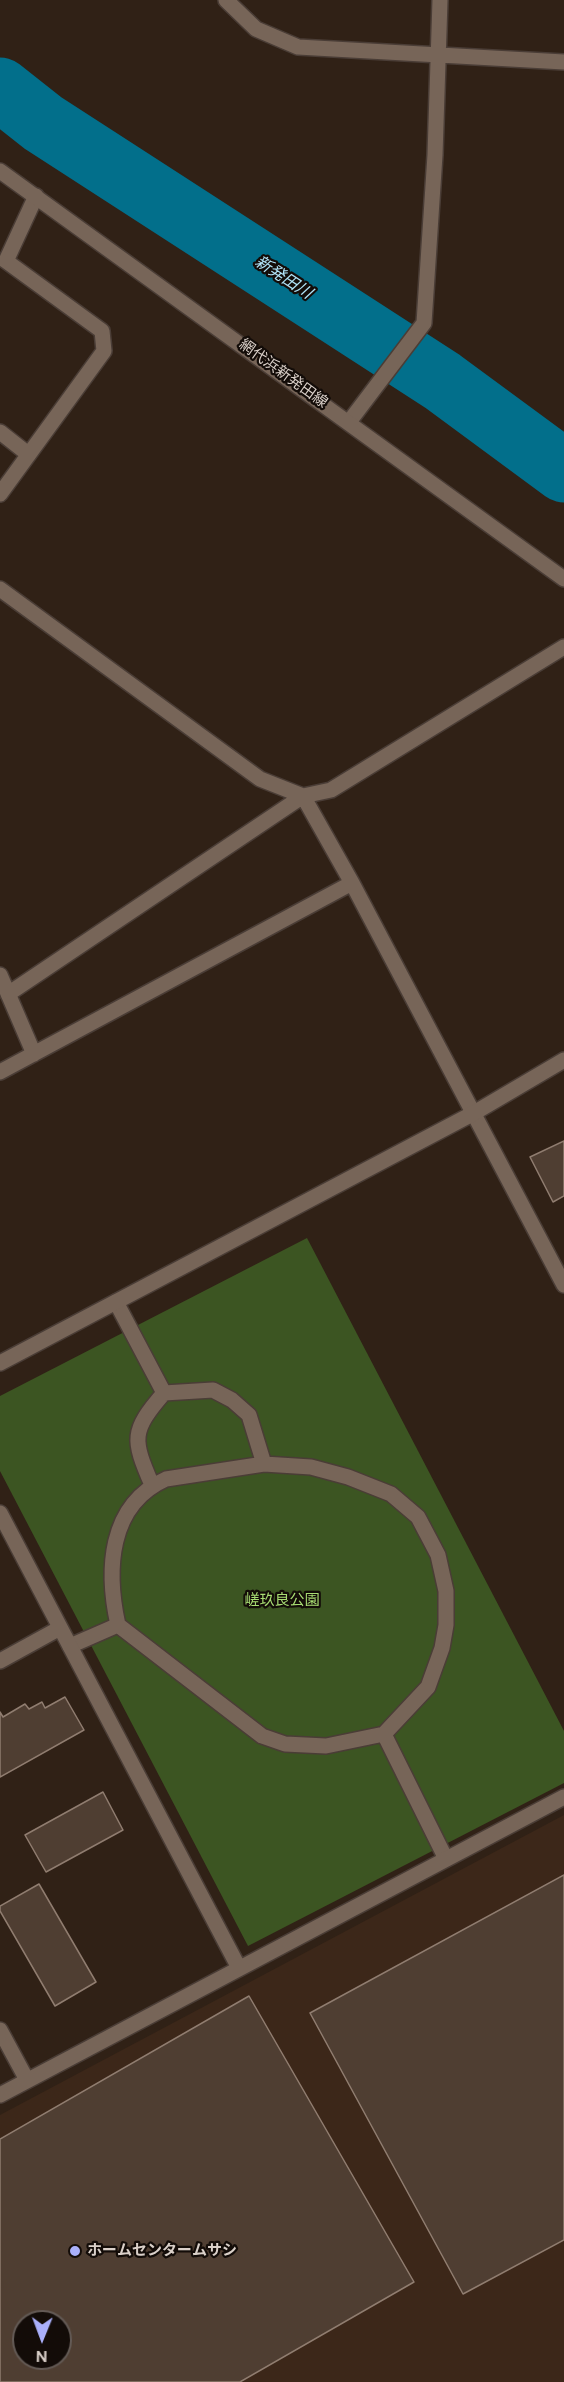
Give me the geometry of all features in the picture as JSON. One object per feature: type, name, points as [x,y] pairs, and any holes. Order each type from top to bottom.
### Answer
[{"type":"street","points":[[226,0],[256,29],[298,47],[438,57],[564,62]]},
{"type":"street","points":[[349,422],[424,323],[435,155],[440,0]]},
{"type":"street","name":"網代浜新発田線","points":[[0,171],[564,579]]},
{"type":"street","points":[[0,494],[104,351],[102,331],[6,261],[36,196]]},
{"type":"street","points":[[0,432],[28,454]]},
{"type":"street","points":[[0,589],[261,779],[303,796],[352,883],[564,1285]]},
{"type":"street","points":[[8,994],[303,796],[331,790],[564,647]]},
{"type":"street","points":[[0,1072],[352,883]]},
{"type":"street","points":[[0,975],[34,1054]]},
{"type":"street","points":[[0,1364],[474,1113],[564,1060]]},
{"type":"street","points":[[116,1302],[164,1393]]},
{"type":"street","points":[[152,1485],[139,1456],[138,1431],[143,1417],[164,1393],[213,1390],[232,1400],[249,1415],[264,1464]]},
{"type":"street","points":[[264,1464],[311,1467],[348,1477],[391,1494],[418,1517],[438,1555],[446,1591],[446,1625],[442,1648],[428,1687],[384,1734],[326,1746],[285,1744],[262,1736],[118,1625],[112,1598],[115,1543],[120,1522],[130,1505],[152,1485],[166,1479],[264,1464]]},
{"type":"street","points":[[0,1513],[239,1968]]},
{"type":"street","points":[[70,1646],[118,1625]]},
{"type":"street","points":[[0,1661],[60,1628]]},
{"type":"street","points":[[384,1734],[446,1859]]},
{"type":"street","points":[[0,2095],[564,1797]]},
{"type":"street","points":[[0,2030],[27,2080]]},
{"type":"shaded area","points":[[564,1815],[564,2382],[0,2382],[0,2115]]},
{"type":"green space","name":"嵯玖良公園","points":[[307,1238],[564,1731],[564,1783],[248,1946],[0,1471],[0,1396]]},
{"type":"building","points":[[564,1141],[564,1196],[553,1202],[530,1157]]},
{"type":"building","points":[[65,1697],[84,1730],[0,1777],[0,1712],[3,1717],[25,1704],[29,1709],[42,1702],[45,1708]]},
{"type":"building","points":[[103,1792],[123,1830],[46,1872],[25,1835]]},
{"type":"building","points":[[564,1875],[564,2240],[463,2294],[310,2013]]},
{"type":"building","points":[[39,1884],[96,1982],[55,2006],[0,1911],[0,1906]]},
{"type":"building","points":[[249,1996],[414,2282],[240,2382],[0,2382],[0,2139]]},
{"type":"waterway","name":"新発田川","points":[[0,89],[43,123],[442,381],[564,471]]},
{"type":"place","name":"ホームセンタームサシ","points":[[75,2251]]}]
